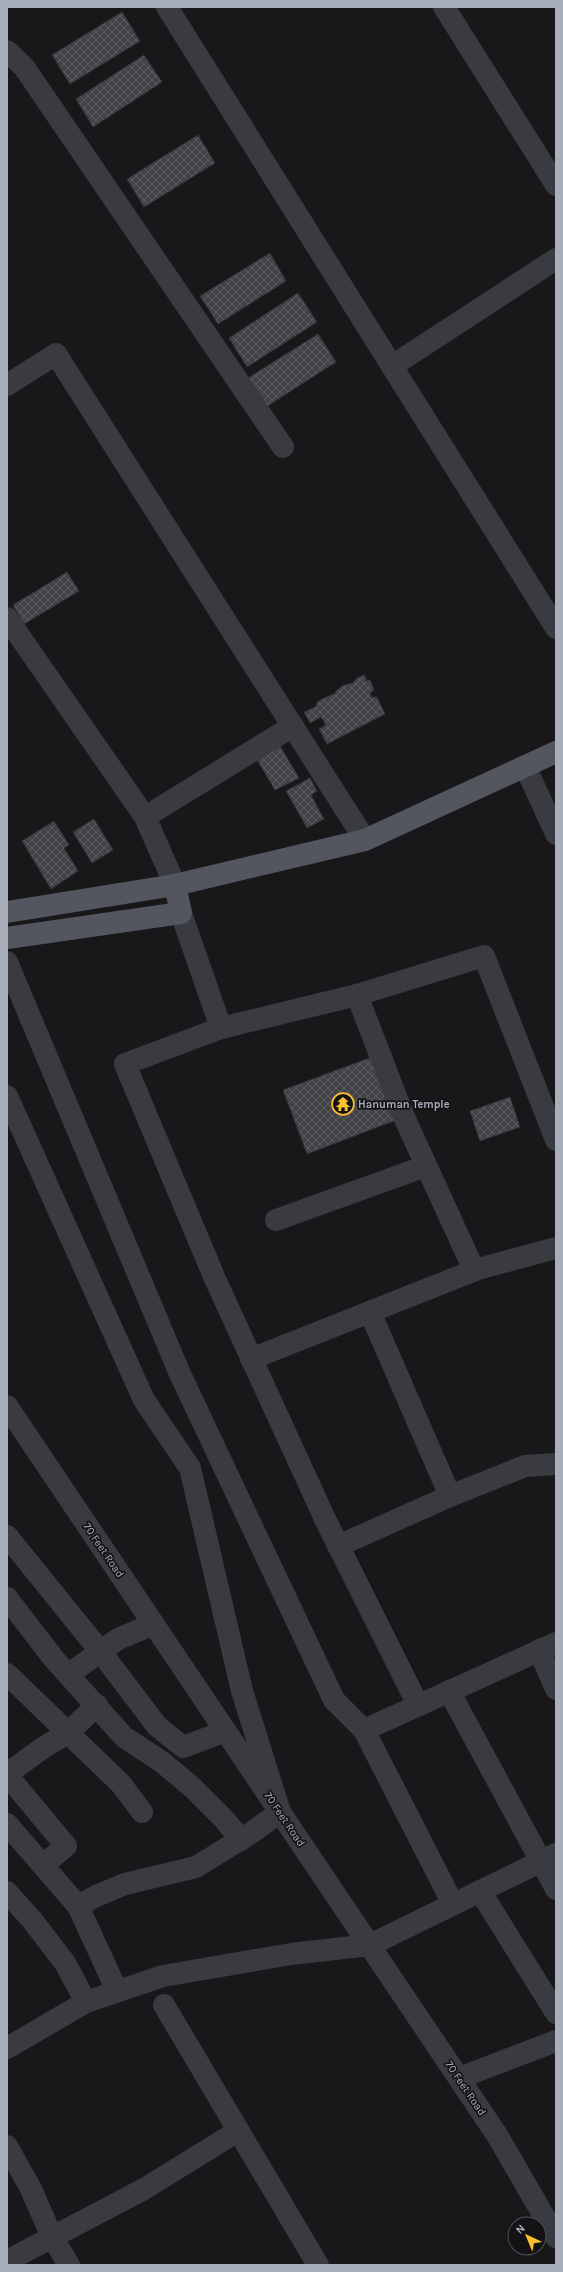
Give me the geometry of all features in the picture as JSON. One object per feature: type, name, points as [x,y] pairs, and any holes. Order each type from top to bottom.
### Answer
[{"type":"main road","points":[[7,912],[175,885],[365,840],[556,752]]},
{"type":"main road","points":[[7,938],[181,913],[175,885]]},
{"type":"street","points":[[167,7],[556,628]]},
{"type":"street","points":[[444,7],[556,184]]},
{"type":"street","points":[[7,51],[24,67],[283,447]]},
{"type":"street","points":[[392,366],[556,259]]},
{"type":"street","points":[[7,385],[56,354],[365,840]]},
{"type":"street","points":[[9,625],[144,817],[175,885]]},
{"type":"street","points":[[144,817],[293,726]]},
{"type":"street","points":[[525,766],[556,834]]},
{"type":"street","points":[[181,913],[221,1028]]},
{"type":"street","points":[[418,1705],[338,1546],[215,1279],[125,1064],[221,1028],[357,996],[484,956],[556,1140]]},
{"type":"street","points":[[7,962],[180,1374],[334,1700],[364,1730],[453,1904]]},
{"type":"street","points":[[357,996],[404,1117],[474,1270]]},
{"type":"street","points":[[7,1096],[144,1400],[190,1468],[242,1690],[280,1812],[241,1840],[196,1867],[125,1884],[96,1896],[78,1906]]},
{"type":"street","points":[[276,1220],[426,1166]]},
{"type":"street","points":[[252,1359],[474,1270],[556,1248]]},
{"type":"street","points":[[370,1312],[450,1496]]},
{"type":"street","name":"70 Feet Road","points":[[7,1406],[497,2135],[556,2237]]},
{"type":"street","points":[[338,1546],[450,1496],[525,1466],[556,1464]]},
{"type":"street","points":[[7,1536],[100,1651],[158,1726],[183,1747],[226,1731]]},
{"type":"street","points":[[7,1598],[54,1659],[97,1705],[124,1737],[162,1762],[193,1788],[224,1819],[241,1840]]},
{"type":"street","points":[[69,1674],[118,1639],[154,1624]]},
{"type":"street","points":[[364,1730],[548,1647],[556,1690]]},
{"type":"street","points":[[7,1674],[121,1784],[142,1812]]},
{"type":"street","points":[[448,1691],[549,1858],[556,1889]]},
{"type":"street","points":[[43,1865],[66,1846],[7,1775],[44,1747],[68,1733],[97,1705]]},
{"type":"street","points":[[7,1824],[78,1906],[117,1991]]},
{"type":"street","points":[[7,2048],[86,2002],[163,1976],[291,1954],[370,1945],[549,1858]]},
{"type":"street","points":[[480,1891],[556,2013]]},
{"type":"street","points":[[7,1892],[32,1920],[65,1963],[86,2002]]},
{"type":"street","points":[[164,2005],[318,2265]]},
{"type":"street","points":[[459,2078],[556,2041]]},
{"type":"street","points":[[7,2261],[144,2189],[238,2130]]},
{"type":"street","points":[[7,2146],[31,2188],[52,2237],[69,2265]]},
{"type":"building","points":[[122,12],[140,41],[70,84],[52,55]]},
{"type":"building","points":[[144,55],[162,82],[93,127],[76,99]]},
{"type":"building","points":[[198,135],[215,163],[144,207],[127,179]]},
{"type":"building","points":[[270,253],[286,281],[218,324],[200,296]]},
{"type":"building","points":[[298,293],[317,322],[247,367],[229,338]]},
{"type":"building","points":[[318,334],[336,362],[266,407],[248,378]]},
{"type":"building","points":[[67,572],[79,591],[24,624],[13,605]]},
{"type":"building","points":[[364,675],[367,681],[370,680],[374,690],[370,693],[371,697],[377,697],[385,714],[327,744],[319,729],[326,725],[321,717],[310,723],[304,712],[317,706],[316,704],[320,700],[336,693],[335,692],[342,686],[353,683],[357,678]]},
{"type":"building","points":[[279,744],[299,778],[275,790],[256,758]]},
{"type":"building","points":[[310,778],[317,791],[311,795],[324,819],[307,828],[286,791]]},
{"type":"building","points":[[94,819],[113,850],[92,863],[73,832]]},
{"type":"building","points":[[54,821],[69,845],[64,848],[78,871],[51,889],[22,841]]},
{"type":"building","name":"Hanuman Temple","points":[[380,1054],[404,1117],[307,1154],[283,1090]]},
{"type":"building","points":[[510,1097],[520,1127],[480,1141],[470,1111]]},
{"type":"place","name":"Hanuman Temple","points":[[343,1104]]}]
